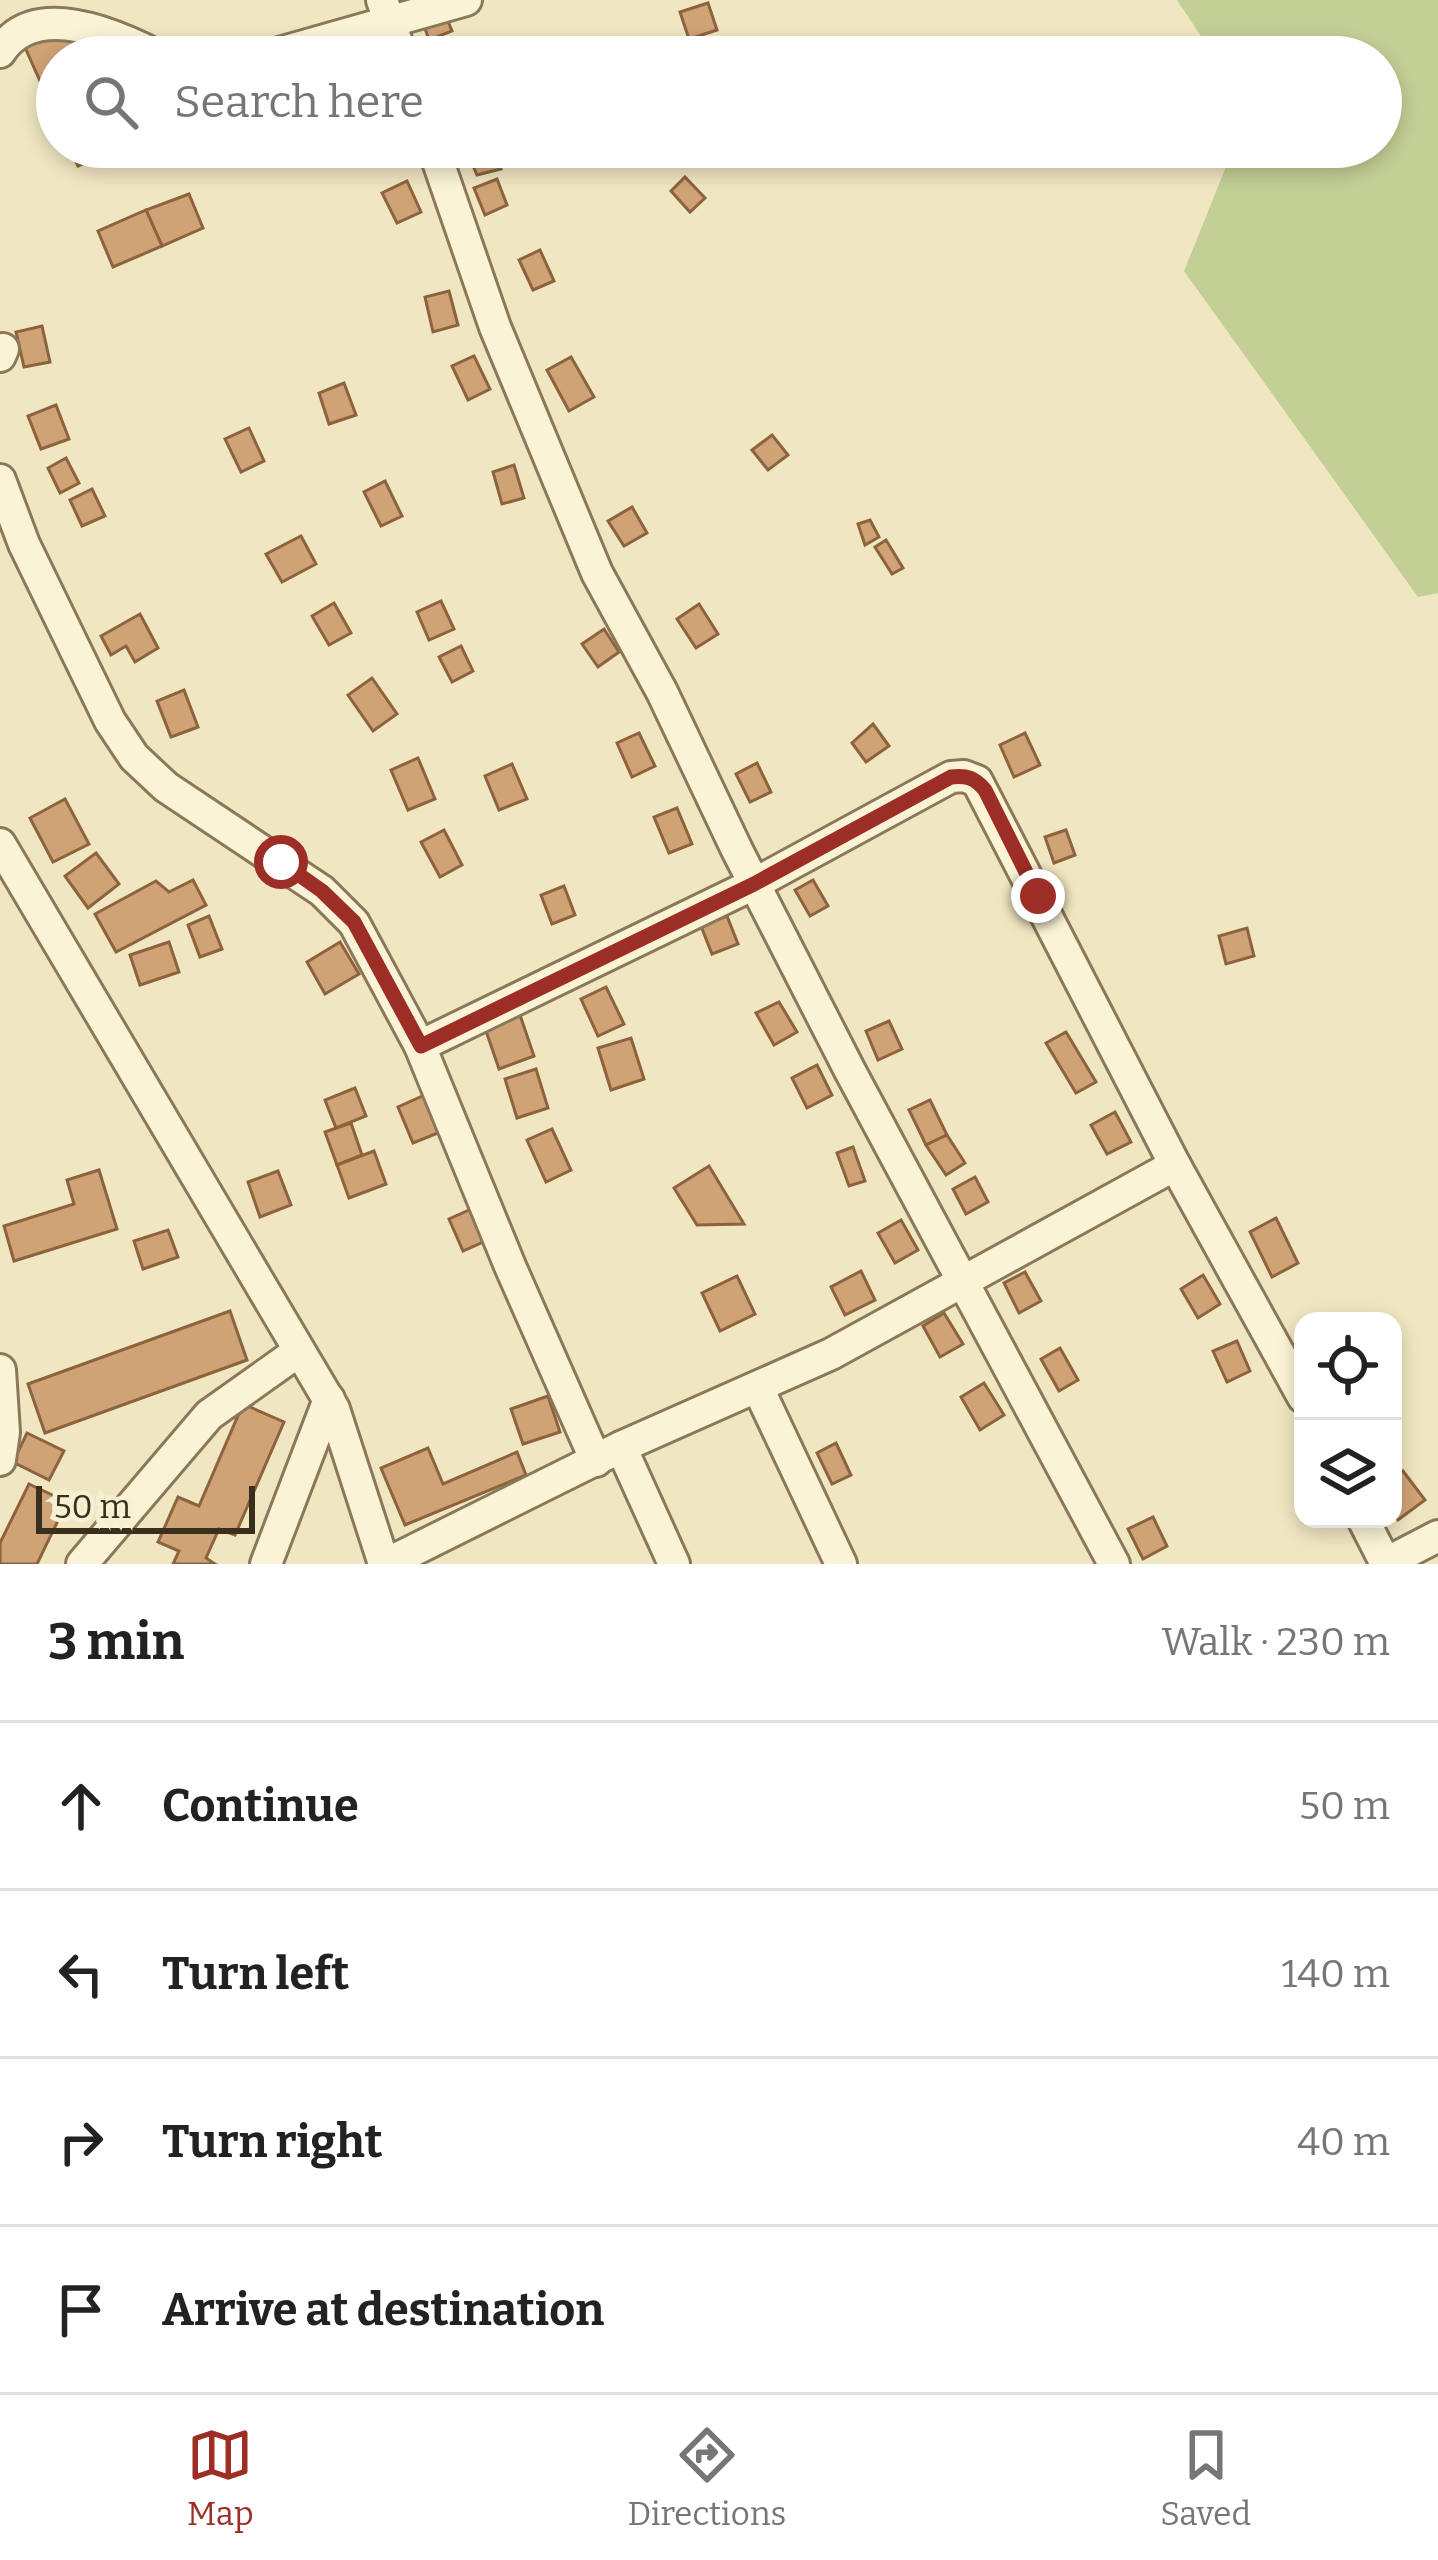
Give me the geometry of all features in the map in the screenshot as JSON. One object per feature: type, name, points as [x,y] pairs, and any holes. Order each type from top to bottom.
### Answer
[{"type":"street","points":[[319,36],[386,10],[466,0]]},
{"type":"street","points":[[0,52],[11,31],[49,15],[72,16],[114,36]]},
{"type":"street","points":[[440,168],[495,327],[597,573],[662,692],[754,884],[1114,1564]]},
{"type":"street","points":[[0,480],[24,544],[110,721],[134,757],[166,787],[322,891],[354,922],[421,1046],[510,1266],[609,1454],[674,1564]]},
{"type":"street","points":[[421,1046],[754,884],[951,777],[964,776],[977,781],[1174,1165],[1294,1380]]},
{"type":"street","points":[[0,844],[329,1399],[385,1564],[609,1454],[831,1354],[1174,1165]]},
{"type":"street","points":[[82,1564],[209,1415],[298,1351]]},
{"type":"street","points":[[0,1370],[4,1432],[0,1460]]},
{"type":"street","points":[[758,1388],[841,1564]]},
{"type":"street","points":[[266,1564],[329,1399]]},
{"type":"street","points":[[1368,1528],[1385,1564],[1438,1536]]},
{"type":"green space","points":[[1177,0],[1438,0],[1438,593],[1418,597],[1184,271],[1226,168],[1402,168],[1402,36],[1201,36]]},
{"type":"building","points":[[708,3],[717,30],[688,36],[680,12]]},
{"type":"building","points":[[443,9],[452,31],[428,36],[421,17]]},
{"type":"building","points":[[77,20],[85,36],[36,36],[36,72],[19,34]]},
{"type":"building","points":[[474,168],[501,169],[477,175]]},
{"type":"building","points":[[685,177],[705,198],[690,212],[671,191]]},
{"type":"building","points":[[497,179],[507,205],[485,215],[474,188]]},
{"type":"building","points":[[407,181],[421,212],[397,223],[382,193]]},
{"type":"building","points":[[189,194],[203,228],[162,246],[146,210]]},
{"type":"building","points":[[146,210],[162,246],[113,267],[98,231]]},
{"type":"building","points":[[540,250],[554,281],[533,290],[519,260]]},
{"type":"building","points":[[449,291],[458,325],[433,332],[425,297]]},
{"type":"building","points":[[42,326],[50,362],[24,367],[16,332]]},
{"type":"building","points":[[474,356],[490,389],[468,400],[452,366]]},
{"type":"building","points":[[571,357],[594,397],[569,411],[547,370]]},
{"type":"building","points":[[344,383],[356,415],[329,424],[319,393]]},
{"type":"building","points":[[56,405],[69,439],[41,449],[28,416]]},
{"type":"building","points":[[249,428],[264,461],[241,472],[225,439]]},
{"type":"building","points":[[772,435],[788,455],[768,470],[752,450]]},
{"type":"building","points":[[66,458],[79,483],[60,493],[48,468]]},
{"type":"building","points":[[514,465],[524,498],[502,504],[493,472]]},
{"type":"building","points":[[385,481],[402,516],[381,526],[364,492]]},
{"type":"building","points":[[92,489],[105,516],[82,526],[70,500]]},
{"type":"building","points":[[632,507],[647,533],[624,546],[608,521]]},
{"type":"building","points":[[870,520],[879,537],[865,545],[858,524]]},
{"type":"building","points":[[301,536],[316,564],[282,582],[266,554]]},
{"type":"building","points":[[886,540],[903,568],[892,574],[875,547]]},
{"type":"building","points":[[441,601],[454,629],[429,640],[417,612]]},
{"type":"building","points":[[334,603],[351,633],[329,645],[312,616]]},
{"type":"building","points":[[699,604],[718,634],[696,648],[677,619]]},
{"type":"building","points":[[140,614],[158,648],[135,662],[126,646],[111,655],[101,636]]},
{"type":"building","points":[[604,629],[619,652],[598,667],[582,644]]},
{"type":"building","points":[[461,646],[473,671],[452,682],[439,657]]},
{"type":"building","points":[[372,678],[397,714],[373,731],[348,695]]},
{"type":"building","points":[[184,690],[198,727],[171,737],[157,701]]},
{"type":"building","points":[[873,724],[889,746],[866,762],[852,743]]},
{"type":"building","points":[[639,733],[655,766],[632,777],[617,743]]},
{"type":"building","points":[[1025,733],[1040,765],[1014,777],[1000,745]]},
{"type":"building","points":[[418,758],[435,799],[408,810],[391,770]]},
{"type":"building","points":[[757,763],[771,792],[750,802],[736,774]]},
{"type":"building","points":[[512,764],[527,799],[499,810],[485,776]]},
{"type":"building","points":[[65,799],[89,844],[53,862],[30,818]]},
{"type":"building","points":[[677,808],[692,844],[669,853],[654,817]]},
{"type":"building","points":[[444,830],[462,865],[440,877],[421,842]]},
{"type":"building","points":[[1066,830],[1075,855],[1054,863],[1045,837]]},
{"type":"building","points":[[96,853],[119,884],[88,908],[65,876]]},
{"type":"building","points":[[193,880],[206,905],[116,952],[95,914],[156,881],[169,892]]},
{"type":"building","points":[[813,880],[828,906],[810,916],[795,890]]},
{"type":"building","points":[[564,886],[575,915],[552,924],[541,895]]},
{"type":"building","points":[[209,916],[222,949],[200,957],[188,925]]},
{"type":"building","points":[[727,916],[738,944],[712,954],[701,926]]},
{"type":"building","points":[[1247,928],[1254,956],[1226,964],[1219,936]]},
{"type":"building","points":[[169,942],[179,972],[140,985],[130,955]]},
{"type":"building","points":[[340,942],[359,974],[325,994],[307,962]]},
{"type":"building","points":[[606,987],[624,1024],[598,1036],[581,999]]},
{"type":"building","points":[[779,1002],[797,1032],[774,1045],[756,1013]]},
{"type":"building","points":[[520,1015],[534,1056],[499,1069],[485,1028]]},
{"type":"building","points":[[889,1021],[902,1049],[878,1060],[866,1031]]},
{"type":"building","points":[[1066,1032],[1096,1082],[1076,1093],[1046,1043]]},
{"type":"building","points":[[631,1038],[644,1079],[611,1090],[598,1048]]},
{"type":"building","points":[[817,1065],[832,1095],[807,1108],[792,1078]]},
{"type":"building","points":[[536,1069],[548,1108],[517,1118],[505,1079]]},
{"type":"building","points":[[355,1088],[366,1116],[336,1128],[325,1100]]},
{"type":"building","points":[[427,1094],[443,1131],[413,1143],[398,1107]]},
{"type":"building","points":[[930,1100],[947,1135],[926,1145],[909,1110]]},
{"type":"building","points":[[1115,1112],[1131,1142],[1107,1154],[1091,1125]]},
{"type":"building","points":[[351,1123],[362,1155],[337,1165],[325,1132]]},
{"type":"building","points":[[552,1129],[571,1170],[546,1182],[527,1140]]},
{"type":"building","points":[[947,1135],[965,1163],[946,1175],[926,1145]]},
{"type":"building","points":[[853,1147],[865,1181],[849,1186],[837,1153]]},
{"type":"building","points":[[374,1151],[386,1184],[349,1198],[337,1165]]},
{"type":"building","points":[[709,1166],[744,1224],[697,1225],[674,1188]]},
{"type":"building","points":[[99,1170],[117,1229],[14,1261],[4,1226],[74,1204],[67,1180]]},
{"type":"building","points":[[278,1171],[291,1205],[260,1217],[248,1182]]},
{"type":"building","points":[[975,1177],[988,1202],[966,1214],[953,1189]]},
{"type":"building","points":[[476,1207],[490,1239],[463,1251],[449,1219]]},
{"type":"building","points":[[1276,1218],[1298,1263],[1272,1277],[1250,1232]]},
{"type":"building","points":[[901,1220],[918,1250],[895,1263],[878,1233]]},
{"type":"building","points":[[168,1230],[178,1257],[143,1269],[134,1241]]},
{"type":"building","points":[[861,1271],[875,1300],[845,1315],[831,1287]]},
{"type":"building","points":[[1025,1272],[1041,1301],[1019,1313],[1004,1283]]},
{"type":"building","points":[[1203,1275],[1220,1304],[1198,1318],[1181,1289]]},
{"type":"building","points":[[737,1276],[755,1314],[720,1331],[702,1293]]},
{"type":"building","points":[[230,1311],[247,1360],[45,1433],[28,1384]]},
{"type":"building","points":[[944,1313],[963,1344],[940,1357],[923,1326]]},
{"type":"building","points":[[1237,1341],[1250,1371],[1227,1382],[1213,1351]]},
{"type":"building","points":[[1060,1348],[1078,1380],[1059,1391],[1041,1359]]},
{"type":"building","points":[[984,1383],[1004,1415],[980,1430],[961,1397]]},
{"type":"building","points":[[548,1396],[560,1432],[523,1444],[511,1409]]},
{"type":"building","points":[[243,1404],[284,1422],[235,1535],[219,1529],[206,1558],[215,1564],[173,1564],[179,1551],[158,1542],[178,1497],[199,1506]]},
{"type":"building","points":[[27,1433],[64,1451],[49,1480],[13,1462]]},
{"type":"building","points":[[836,1443],[851,1475],[832,1484],[817,1453]]},
{"type":"building","points":[[428,1448],[443,1484],[517,1452],[526,1475],[405,1525],[381,1468]]},
{"type":"building","points":[[1402,1472],[1425,1500],[1402,1517]]},
{"type":"building","points":[[29,1484],[67,1502],[37,1564],[0,1564],[0,1543]]},
{"type":"building","points":[[1153,1517],[1167,1546],[1143,1559],[1128,1529]]},
{"type":"route","points":[[281,862],[322,891],[354,922],[421,1046],[754,884],[951,777],[964,776],[985,790],[1038,896]]}]
